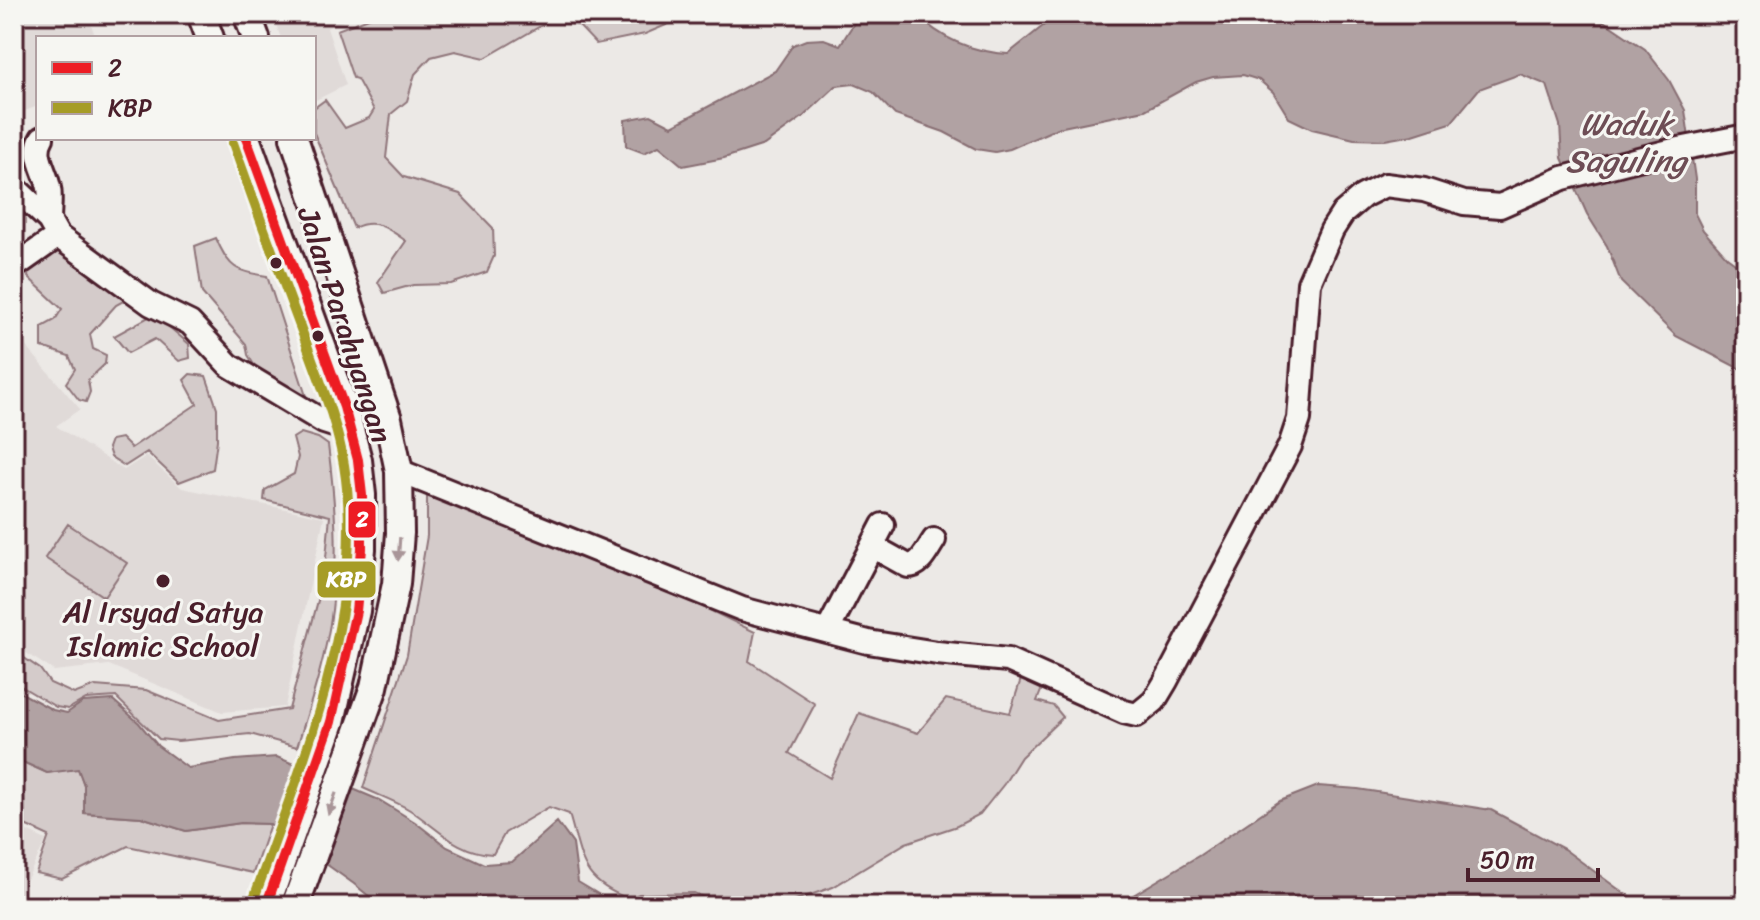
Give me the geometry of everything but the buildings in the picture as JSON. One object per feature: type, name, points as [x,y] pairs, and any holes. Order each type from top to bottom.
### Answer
[{"type":"main road","points":[[201,14],[209,36]]},
{"type":"main road","points":[[247,14],[255,36]]},
{"type":"main road","name":"Jalan Parahyangan","points":[[247,140],[352,431],[358,460],[362,549],[356,611],[331,722],[267,903]]},
{"type":"main road","name":"Jalan Parahyangan","points":[[295,140],[361,336],[397,462],[400,533],[396,584],[374,687],[297,903]]},
{"type":"main road","points":[[358,460],[397,462]]},
{"type":"street","points":[[397,462],[742,609],[868,642],[1008,660],[1137,715],[1146,709],[1166,681],[1290,446],[1299,419],[1309,283],[1332,230],[1343,213],[1363,196],[1385,185],[1424,190],[1464,203],[1500,206],[1563,178],[1674,150],[1746,136]]},
{"type":"street","points":[[41,140],[38,154],[49,188],[54,228]]},
{"type":"street","points":[[14,187],[54,228],[151,304],[190,323],[229,365],[324,422],[352,431]]},
{"type":"street","points":[[14,267],[54,228]]},
{"type":"street","points":[[828,630],[883,525]]},
{"type":"street","points":[[872,546],[913,566],[934,540]]},
{"type":"shaded area","points":[[14,14],[87,14],[95,36],[36,36],[36,107],[14,115]]},
{"type":"shaded area","points":[[272,14],[360,14],[327,28],[346,85],[316,100],[316,36],[280,36]]},
{"type":"shaded area","points":[[379,14],[692,14],[645,34],[596,44],[578,25],[551,20],[485,58],[455,51],[431,57],[415,74],[407,101],[391,114],[386,158],[404,177],[460,194],[493,228],[494,256],[487,272],[451,284],[413,285],[384,293],[378,282],[406,241],[375,224],[354,228],[316,138],[316,107],[325,100],[345,128],[369,118],[374,110],[357,79],[353,78],[337,30]]},
{"type":"shaded area","points":[[216,238],[235,267],[267,276],[306,396],[259,373],[248,355],[246,344],[202,293],[195,246]]},
{"type":"shaded area","points":[[58,248],[73,263],[129,298],[116,305],[90,334],[93,349],[106,355],[105,364],[88,380],[90,392],[86,402],[79,400],[66,383],[75,369],[69,356],[42,347],[42,327],[55,320],[62,309],[28,277],[29,267]]},
{"type":"shaded area","points":[[154,314],[189,344],[190,358],[179,361],[155,339],[128,353],[114,336]]},
{"type":"shaded area","name":"Al Irsyad Satya Islamic School","points":[[14,332],[80,409],[56,426],[124,470],[146,456],[182,488],[324,517],[285,707],[222,712],[109,665],[54,671],[14,645]]},
{"type":"shaded area","points":[[190,374],[206,376],[217,408],[213,469],[179,482],[147,452],[125,466],[111,457],[108,448],[111,440],[121,438],[131,448],[197,404],[184,380]]},
{"type":"shaded area","points":[[301,433],[328,445],[336,548],[329,628],[318,679],[297,747],[250,734],[178,741],[159,739],[116,697],[86,699],[68,709],[56,707],[14,682],[14,651],[40,669],[50,683],[74,694],[95,686],[146,690],[219,720],[289,709],[324,578],[330,516],[264,500],[265,490],[294,474],[298,457],[293,438]]},
{"type":"shaded area","points":[[427,489],[643,578],[755,632],[749,661],[815,704],[789,753],[830,778],[859,713],[918,733],[946,699],[1010,713],[1021,679],[1043,686],[1037,701],[1054,706],[1063,717],[1021,757],[980,814],[957,826],[906,843],[833,887],[790,902],[723,906],[694,893],[639,894],[629,899],[613,892],[592,876],[581,857],[569,814],[549,807],[505,833],[493,854],[480,853],[448,838],[410,810],[363,788],[407,655],[427,536]]},
{"type":"shaded area","points":[[68,524],[127,563],[104,597],[45,558]]},
{"type":"shaded area","points":[[14,758],[47,773],[78,768],[84,785],[85,813],[141,817],[186,831],[241,823],[270,824],[253,873],[128,846],[62,879],[36,873],[49,836],[14,820]]},
{"type":"shaded area","points":[[14,825],[46,840],[14,906]]},
{"type":"water","name":"Waduk Saguling","points":[[855,14],[916,14],[936,31],[958,43],[1008,54],[1058,14],[1593,14],[1645,49],[1669,80],[1685,110],[1695,179],[1695,214],[1703,230],[1727,257],[1746,271],[1746,372],[1676,336],[1621,282],[1607,246],[1587,214],[1562,158],[1560,125],[1547,85],[1520,74],[1479,89],[1451,123],[1385,140],[1354,139],[1312,129],[1289,118],[1273,92],[1259,80],[1243,75],[1213,77],[1196,82],[1145,110],[1058,128],[1010,149],[995,152],[976,149],[944,132],[895,115],[873,92],[854,84],[836,86],[804,116],[764,145],[724,158],[683,166],[659,146],[644,153],[626,146],[625,120],[651,115],[672,126],[775,71],[793,45],[806,40],[824,39],[840,45],[856,20]]},
{"type":"water","points":[[14,689],[53,710],[67,713],[83,702],[113,700],[139,723],[158,746],[188,768],[277,757],[379,800],[447,847],[484,864],[512,862],[557,822],[573,844],[578,882],[618,906],[381,906],[270,824],[241,823],[186,831],[141,817],[84,813],[84,785],[78,769],[47,773],[14,758]]},
{"type":"water","points":[[1318,786],[1358,789],[1491,810],[1564,849],[1625,894],[1647,906],[1115,906],[1200,855],[1280,801]]},
{"type":"transit line","name":"2","points":[[247,140],[344,407],[358,460],[362,495],[362,549],[356,611],[331,722],[266,906]]},
{"type":"transit line","name":"KBP","points":[[233,143],[332,416],[344,465],[349,520],[347,576],[326,688],[253,901]]},
{"type":"place","name":"Al Irsyad Satya Islamic School","points":[[163,581]]}]
